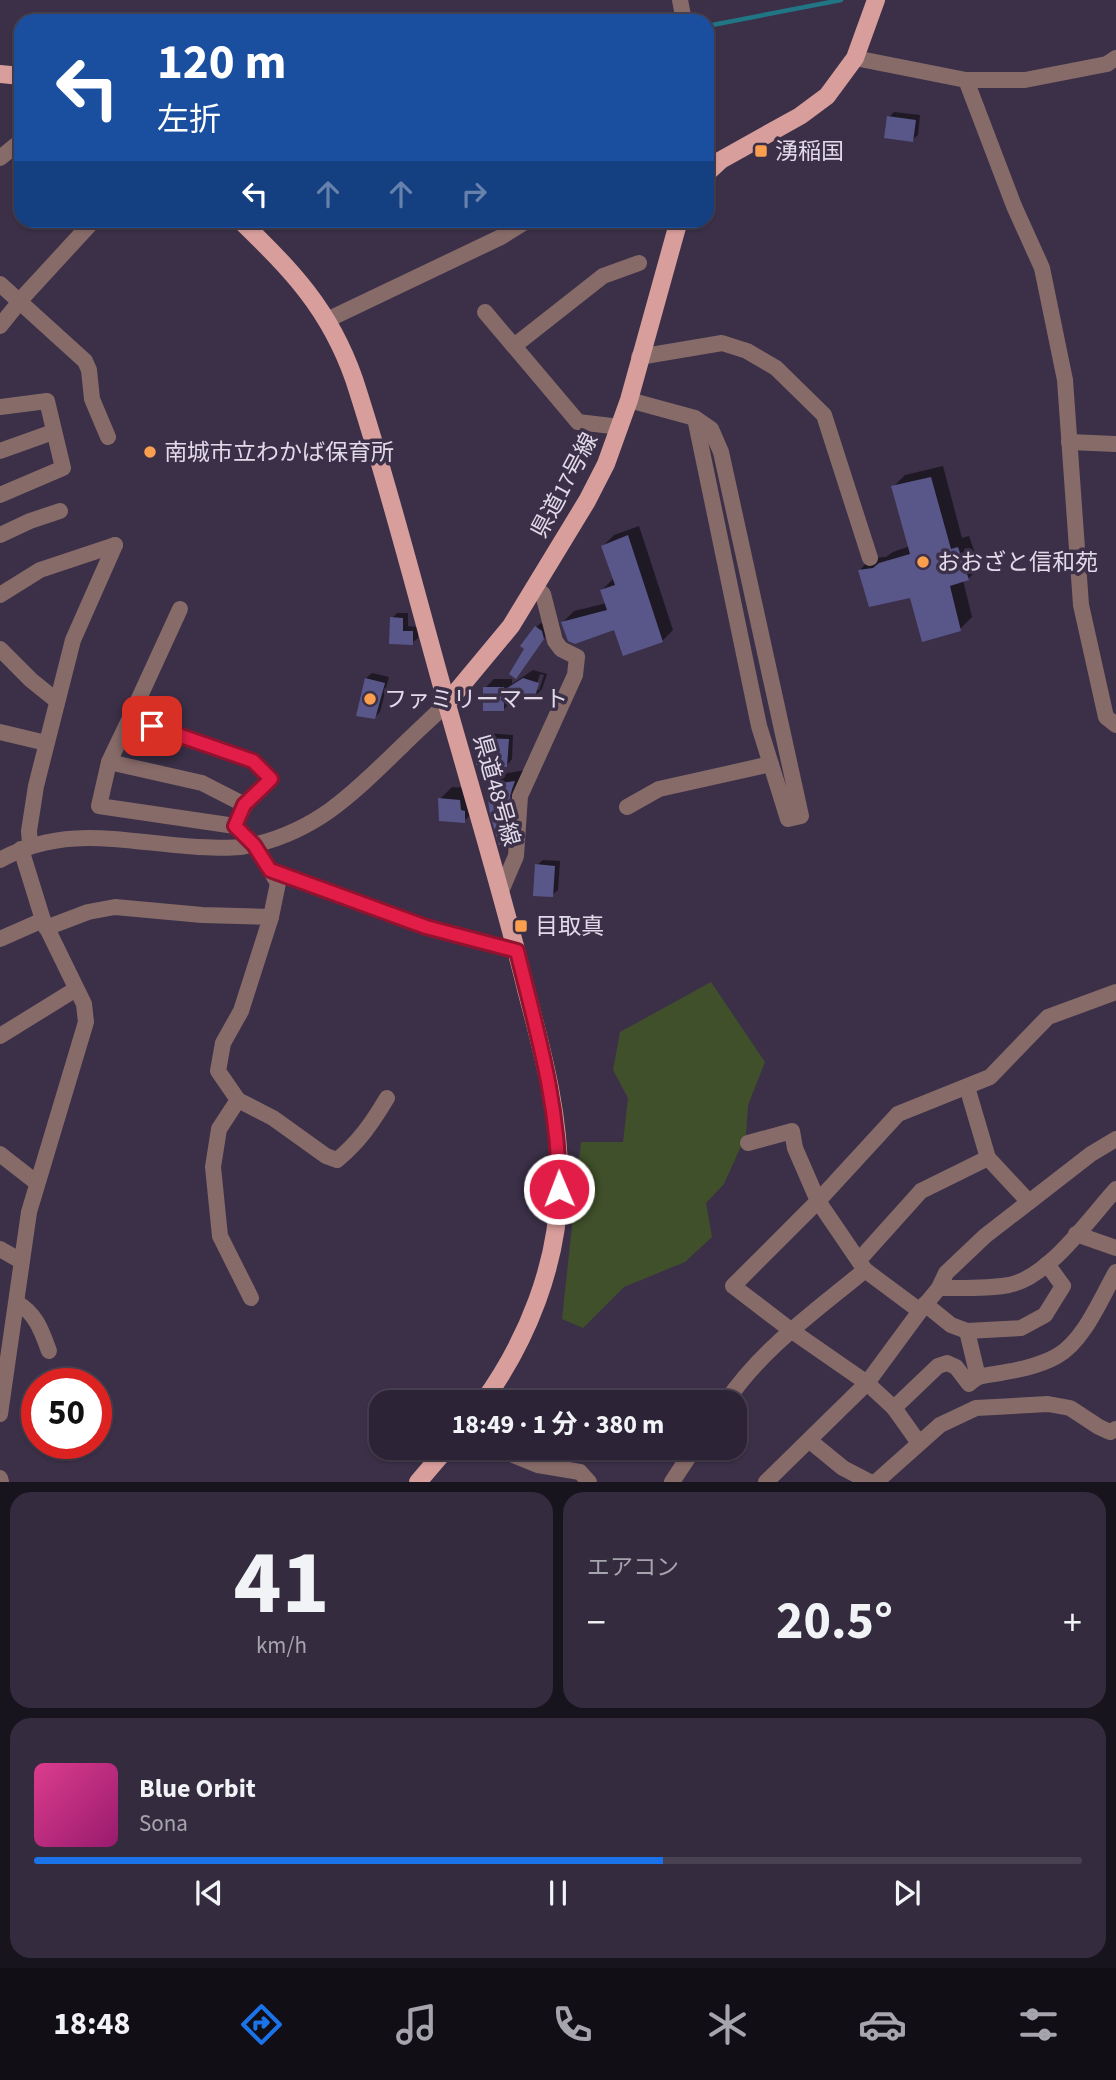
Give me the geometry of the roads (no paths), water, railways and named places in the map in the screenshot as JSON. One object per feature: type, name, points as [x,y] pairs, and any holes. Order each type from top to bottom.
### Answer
[{"type":"main road","points":[[714,166],[720,160],[800,116],[827,96],[855,58],[876,0]]},
{"type":"main road","name":"県道48号線","points":[[248,228],[286,266],[327,320],[349,364],[501,891],[553,1101],[559,1152],[557,1219],[551,1251],[532,1313],[508,1363],[491,1390]]},
{"type":"main road","name":"県道17号線","points":[[447,703],[511,626],[587,501],[615,444],[677,228]]},
{"type":"main road","points":[[418,1482],[436,1460]]},
{"type":"street","points":[[855,58],[966,80],[1025,80],[1107,64],[1116,58]]},
{"type":"street","points":[[966,80],[1014,206],[1042,268],[1065,380],[1081,606],[1106,717],[1116,725]]},
{"type":"street","points":[[0,158],[14,147]]},
{"type":"street","points":[[0,326],[20,300],[87,228]]},
{"type":"street","points":[[327,320],[515,228]]},
{"type":"street","points":[[514,346],[603,276],[639,263]]},
{"type":"street","points":[[0,284],[85,361],[89,370],[92,399],[108,437]]},
{"type":"street","points":[[485,312],[578,422],[620,427]]},
{"type":"street","points":[[639,357],[722,343],[747,351],[776,368],[824,415],[870,558]]},
{"type":"street","points":[[629,400],[695,418],[711,429],[725,462],[801,816],[788,819],[759,726],[695,418]]},
{"type":"street","points":[[0,407],[47,401],[63,468],[0,495]]},
{"type":"street","points":[[0,451],[53,432]]},
{"type":"street","points":[[1069,442],[1116,444]]},
{"type":"street","points":[[0,535],[60,511]]},
{"type":"street","points":[[0,595],[40,570],[115,545],[73,640],[36,786],[25,847],[45,924],[84,1004],[86,1022],[29,1212],[0,1414]]},
{"type":"street","points":[[501,891],[516,856],[520,796],[577,666],[577,657],[561,649],[555,641],[543,594],[534,588]]},
{"type":"street","points":[[91,836],[109,762],[180,609]]},
{"type":"street","points":[[0,649],[57,701]]},
{"type":"street","points":[[1,857],[25,847],[60,839],[91,836],[216,848],[254,845],[285,835],[323,817],[367,781],[447,703]]},
{"type":"street","points":[[130,718],[253,761],[271,779],[244,805],[235,826]]},
{"type":"street","points":[[0,732],[46,743]]},
{"type":"street","points":[[109,762],[202,783],[244,805]]},
{"type":"street","points":[[627,807],[659,789],[771,764]]},
{"type":"street","points":[[99,806],[235,826],[254,845],[278,883],[271,916],[241,1011],[223,1043],[218,1072],[238,1100],[273,1118],[326,1156],[337,1160],[354,1146],[369,1128],[387,1098]]},
{"type":"street","points":[[270,870],[426,927],[517,951]]},
{"type":"street","points":[[0,939],[88,912],[115,907],[202,915],[271,916]]},
{"type":"street","points":[[0,1036],[76,989]]},
{"type":"street","points":[[919,1443],[894,1408],[867,1383],[733,1286],[818,1201],[898,1114],[990,1077],[1048,1017],[1116,992]]},
{"type":"street","points":[[967,1087],[988,1158],[1029,1202]]},
{"type":"street","points":[[238,1100],[219,1129],[214,1167],[220,1236],[251,1298]]},
{"type":"street","points":[[748,1143],[792,1131],[795,1148],[818,1201],[862,1265],[951,1325],[967,1331],[1021,1328],[1045,1315],[1063,1286],[1047,1264]]},
{"type":"street","points":[[766,1482],[867,1383],[939,1288],[946,1273],[985,1236],[1091,1154],[1116,1139]]},
{"type":"street","points":[[0,1154],[37,1183]]},
{"type":"street","points":[[734,1390],[740,1380],[862,1265],[920,1191],[988,1158]]},
{"type":"street","points":[[939,1288],[980,1288],[1012,1284],[1041,1269],[1116,1189]]},
{"type":"street","points":[[1076,1234],[1116,1248]]},
{"type":"street","points":[[0,1249],[21,1261]]},
{"type":"street","points":[[894,1408],[938,1366],[947,1363],[974,1380],[1021,1369],[1057,1356],[1077,1339],[1116,1272]]},
{"type":"street","points":[[17,1303],[27,1308],[40,1327],[49,1351]]},
{"type":"street","points":[[967,1331],[975,1408]]},
{"type":"street","points":[[876,1482],[940,1424],[975,1408],[1048,1404],[1070,1408],[1110,1432],[1116,1429]]},
{"type":"street","points":[[810,1441],[843,1468],[870,1482]]},
{"type":"street","points":[[526,1460],[538,1465],[580,1472],[589,1482]]},
{"type":"street","points":[[672,1482],[686,1460]]},
{"type":"waterway","points":[[714,25],[841,0]]},
{"type":"place","name":"湧稲国","points":[[761,151]]},
{"type":"place","name":"南城市立わかば保育所","points":[[150,452]]},
{"type":"place","name":"おおざと信和苑","points":[[923,562]]},
{"type":"place","name":"ファミリーマート","points":[[370,699]]},
{"type":"place","name":"目取真","points":[[521,926]]}]
